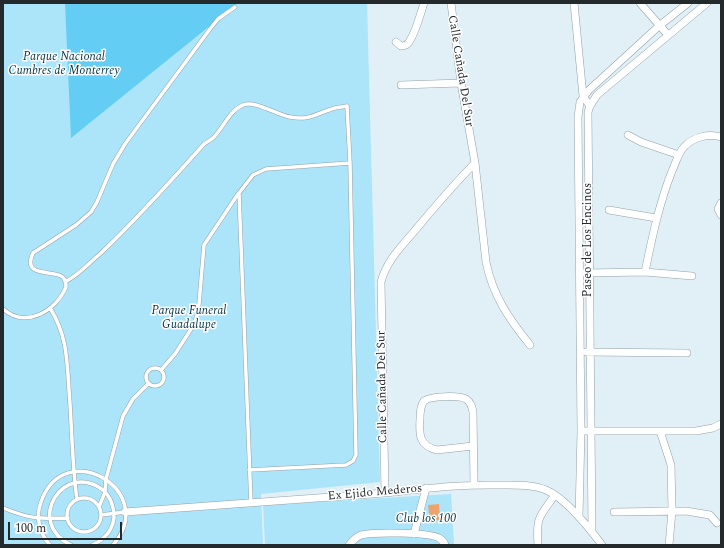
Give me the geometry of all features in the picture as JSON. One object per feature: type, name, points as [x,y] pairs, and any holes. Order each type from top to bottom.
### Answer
[{"type":"street","points":[[396,42],[400,46],[406,46],[409,42],[424,3]]},
{"type":"street","name":"Calle Cañada Del Sur","points":[[451,3],[461,83],[475,163],[486,262],[489,276],[495,293],[506,314],[530,345]]},
{"type":"street","points":[[574,3],[583,96],[590,106],[597,95],[707,3]]},
{"type":"street","points":[[640,3],[668,36]]},
{"type":"street","points":[[583,96],[659,26],[688,3]]},
{"type":"street","points":[[401,85],[461,83]]},
{"type":"street","name":"Paseo de Los Encinos","points":[[579,517],[581,431],[578,117],[580,102],[583,96]]},
{"type":"street","name":"Paseo de Los Encinos","points":[[590,106],[588,112],[592,531]]},
{"type":"street","points":[[628,135],[640,142],[679,155]]},
{"type":"street","points":[[645,272],[656,218],[668,183],[684,146],[694,139],[704,136],[721,137]]},
{"type":"street","name":"Calle Cañada Del Sur","points":[[385,492],[381,282],[387,266],[395,254],[458,180],[475,163]]},
{"type":"street","points":[[721,202],[718,209],[721,215]]},
{"type":"street","points":[[609,210],[656,218]]},
{"type":"street","points":[[579,274],[645,272],[692,276]]},
{"type":"street","points":[[580,353],[687,353]]},
{"type":"street","points":[[473,446],[437,450],[428,446],[422,440],[419,431],[421,407],[423,403],[432,398],[460,397],[468,400],[470,403],[473,412],[474,484]]},
{"type":"street","points":[[581,431],[696,431],[713,428],[721,424]]},
{"type":"street","points":[[660,431],[671,465],[672,511],[669,545]]},
{"type":"street","name":"Ex Ejido Mederos","points":[[125,512],[251,504],[474,484],[515,485],[535,487],[546,490],[555,495],[579,517],[602,545]]},
{"type":"street","points":[[414,534],[426,488]]},
{"type":"street","points":[[538,545],[537,529],[539,518],[555,495]]},
{"type":"street","points":[[614,512],[686,511],[710,515],[717,523]]},
{"type":"street","points":[[349,545],[354,539],[366,534],[414,534],[439,538],[443,540],[446,545]]},
{"type":"lane","points":[[3,309],[13,316],[24,318],[38,315],[50,308],[64,293],[66,287],[65,282],[60,275],[34,269],[31,262],[33,253],[76,225],[90,212],[97,202],[113,164],[124,144],[218,19],[234,7]]},
{"type":"lane","points":[[65,282],[74,277],[111,243],[157,197],[204,144],[213,139],[235,110],[241,106],[247,104],[255,105],[298,119],[311,118],[334,108],[347,106],[350,163],[356,447],[355,459],[346,465],[249,470]]},
{"type":"lane","points":[[161,370],[175,354],[193,326],[197,316],[204,244],[252,175],[266,169],[350,163]]},
{"type":"lane","points":[[239,193],[251,504]]},
{"type":"lane","points":[[50,308],[61,328],[65,347],[71,419],[73,472],[77,500]]},
{"type":"lane","points":[[154,368],[161,370],[164,376],[162,382],[154,386],[149,383],[146,376],[149,370],[154,368]]},
{"type":"lane","points":[[99,507],[105,492],[106,479],[123,416],[133,400],[149,383]]},
{"type":"lane","points":[[50,545],[42,532],[38,519],[39,506],[43,494],[51,484],[61,476],[73,472],[85,471],[106,479],[116,488],[123,499],[125,512],[124,526],[119,538],[113,545]]},
{"type":"lane","points":[[71,545],[63,541],[52,527],[50,509],[52,500],[58,492],[75,483],[85,482],[96,485],[105,492],[110,498],[114,513],[110,531],[104,538],[92,545]]},
{"type":"lane","points":[[83,498],[90,499],[99,507],[101,515],[98,525],[88,531],[78,530],[73,527],[68,518],[69,507],[77,500],[83,498]]},
{"type":"lane","points":[[3,508],[28,518],[68,518]]},
{"type":"lane","points":[[101,515],[125,512]]},
{"type":"green space","name":"Parque Funeral Guadalupe","points":[[3,3],[367,3],[380,482],[261,494],[263,545],[3,545]]},
{"type":"green space","name":"Club los 100","points":[[451,494],[454,545],[265,545],[263,505]]},
{"type":"shaded area","points":[[65,3],[238,3],[71,138]]},
{"type":"building","points":[[439,504],[440,520],[430,521],[428,505]]},
{"type":"park label","name":"Parque Nacional Cumbres de Monterrey","points":[[64,65]]}]
